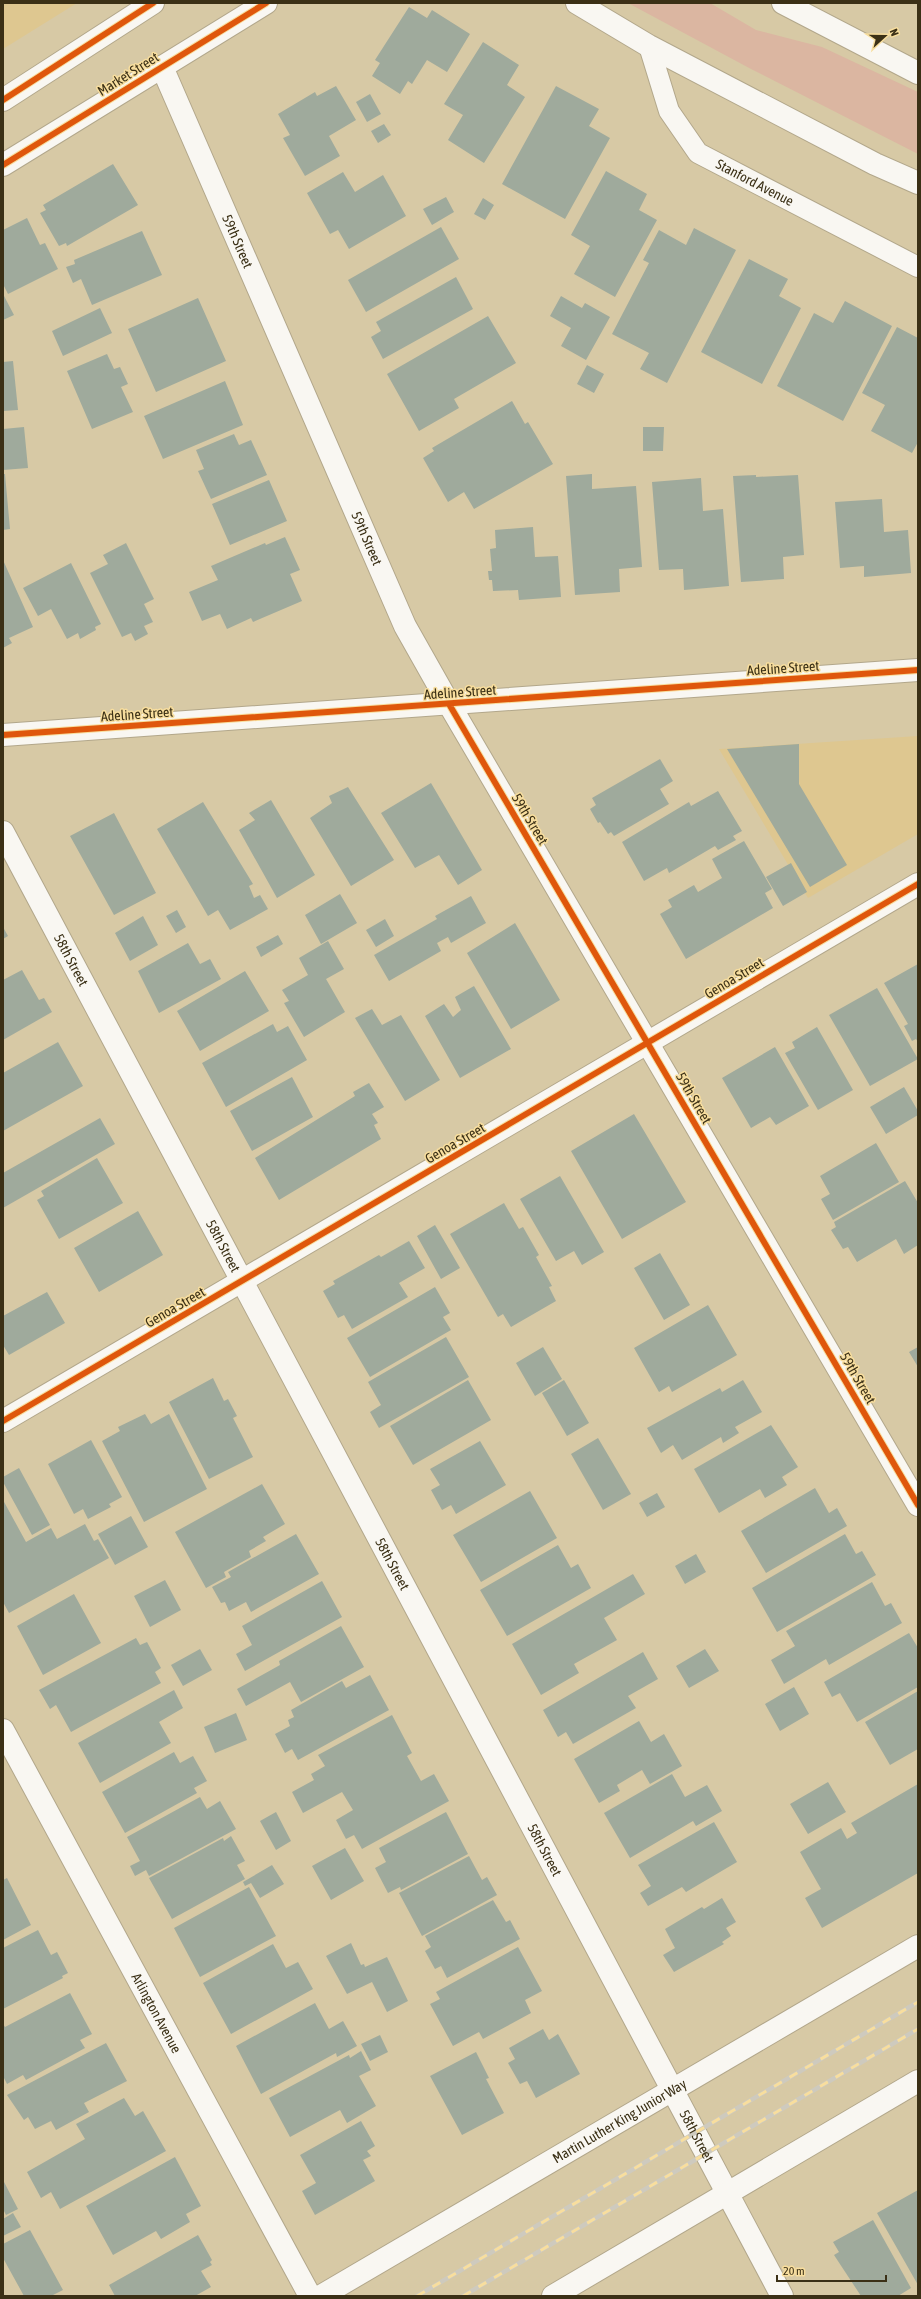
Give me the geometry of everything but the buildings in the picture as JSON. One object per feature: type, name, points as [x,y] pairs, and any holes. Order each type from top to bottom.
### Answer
[{"type":"street","name":"Market Street","points":[[3,165],[266,3]]},
{"type":"street","points":[[577,3],[649,46],[876,164],[918,183]]},
{"type":"street","points":[[783,3],[918,73]]},
{"type":"street","points":[[3,100],[142,6]]},
{"type":"street","name":"59th Street","points":[[162,67],[405,626],[449,704],[918,1505]]},
{"type":"street","name":"Adeline Street","points":[[3,735],[918,670]]},
{"type":"street","name":"58th Street","points":[[3,832],[782,2296]]},
{"type":"street","name":"Genoa Street","points":[[3,1421],[243,1282],[918,884]]},
{"type":"street","name":"Arlington Avenue","points":[[3,1730],[310,2296]]},
{"type":"street","name":"Martin Luther King Junior Way","points":[[321,2296],[918,1946]]},
{"type":"street","points":[[553,2296],[918,2081]]},
{"type":"lane","name":"Stanford Avenue","points":[[649,46],[669,111],[698,153],[918,267]]},
{"type":"shaded area","points":[[3,3],[77,3],[3,49]]},
{"type":"shaded area","points":[[628,3],[710,3],[756,30],[822,47],[918,92],[918,154],[751,69]]},
{"type":"shaded area","points":[[918,736],[918,834],[808,898],[719,749]]},
{"type":"railway","points":[[417,2296],[918,2002]]},
{"type":"railway","points":[[463,2296],[918,2029]]},
{"type":"cycle path","points":[[3,100],[153,3]]},
{"type":"cycle path","points":[[3,165],[266,3]]},
{"type":"cycle path","points":[[3,735],[918,670]]},
{"type":"cycle path","points":[[449,704],[918,1505]]},
{"type":"cycle path","points":[[3,1421],[918,884]]}]
